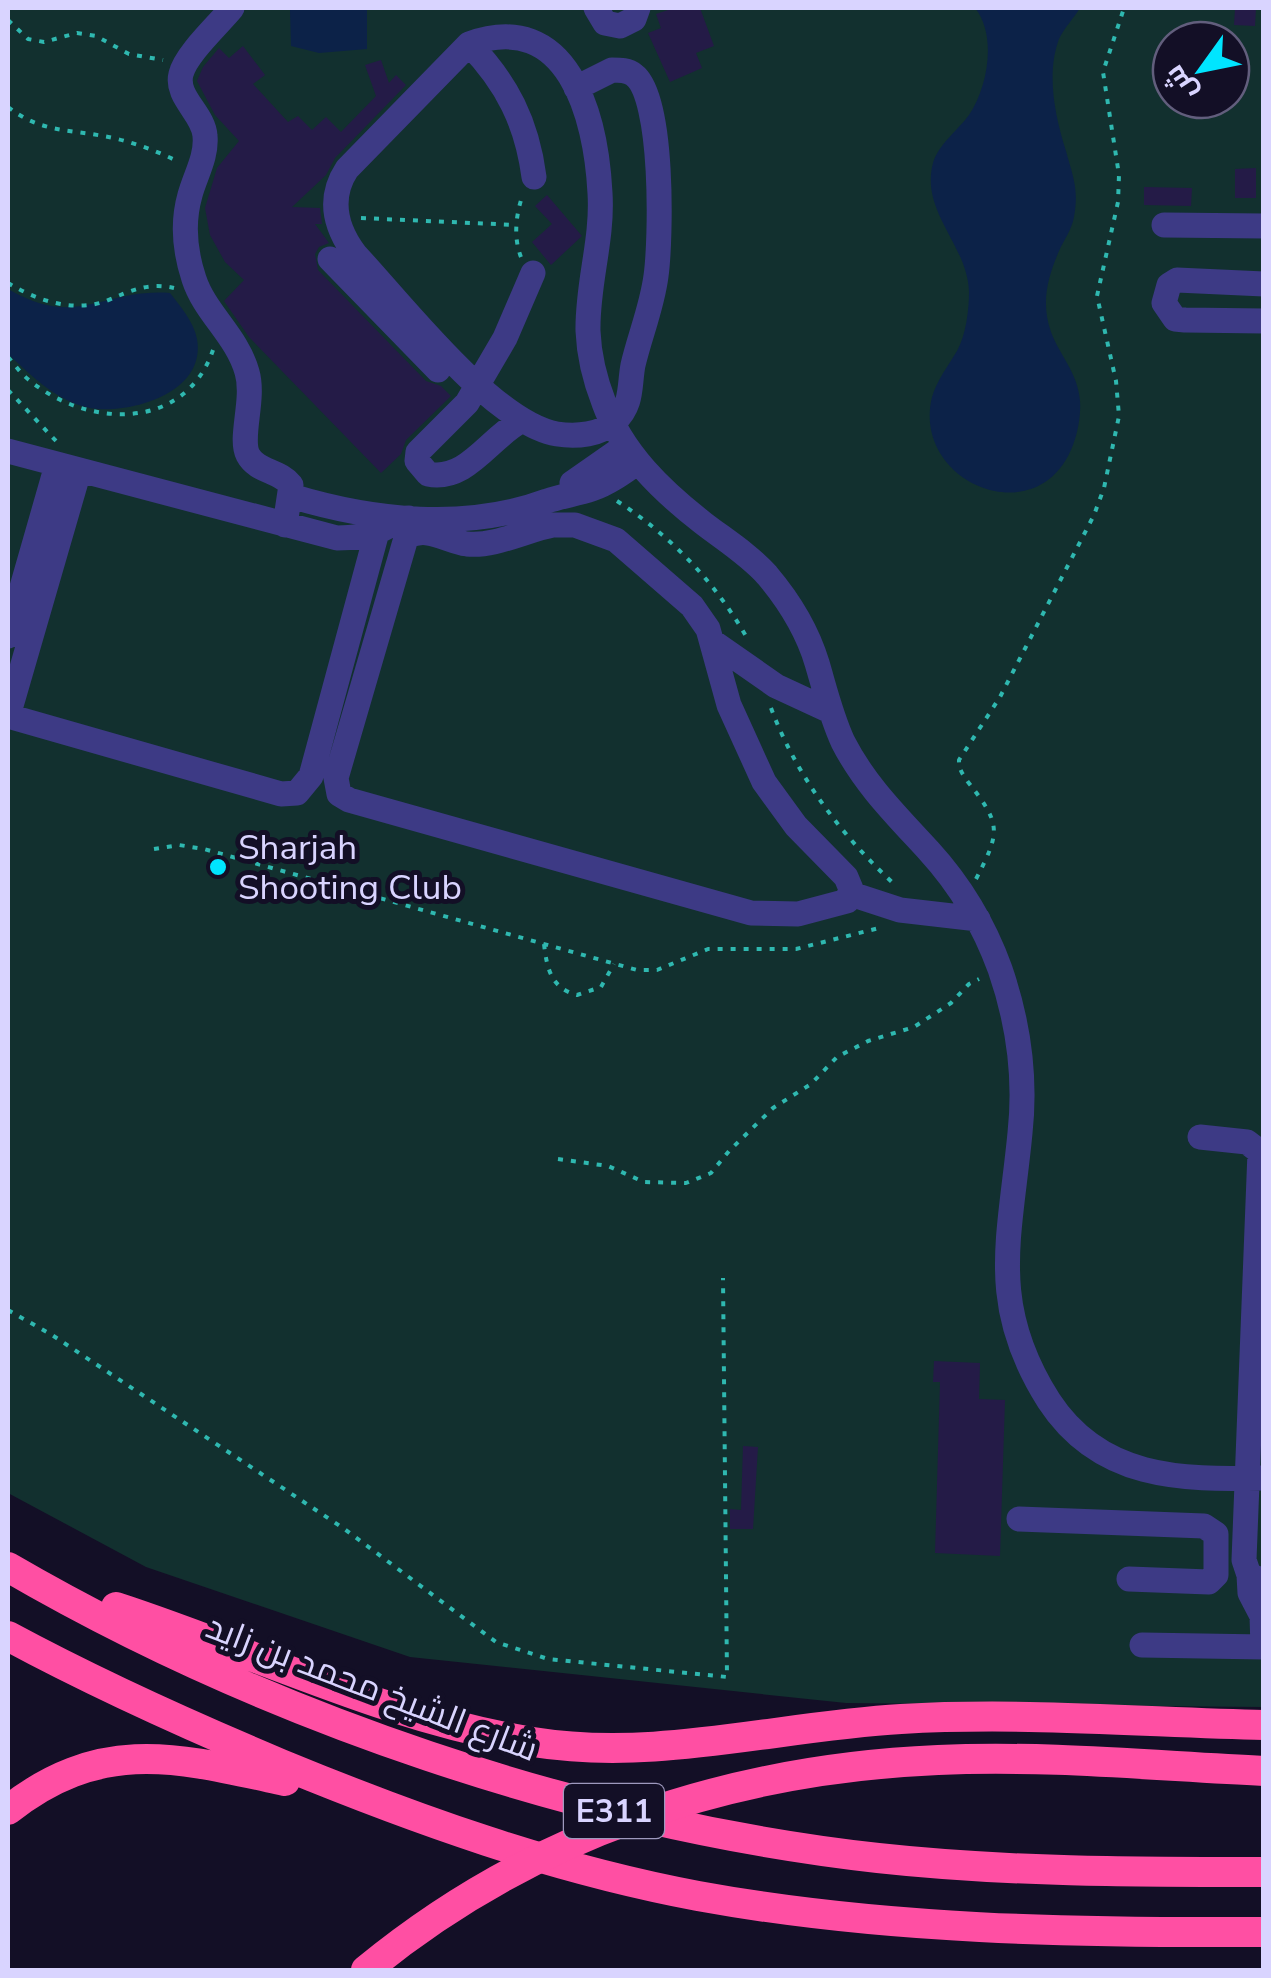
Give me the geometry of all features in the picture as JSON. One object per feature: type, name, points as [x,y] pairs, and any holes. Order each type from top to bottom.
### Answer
[{"type":"highway","points":[[19,1574],[353,1694],[476,1732],[534,1743],[653,1749],[837,1724],[920,1718],[1264,1725]]},
{"type":"highway","name":"شارع الشيخ محمد بن زايد","points":[[19,1574],[180,1656],[283,1700],[452,1763],[620,1812],[705,1832],[878,1858],[1051,1869],[1264,1872]]},
{"type":"highway","name":"E311","points":[[8,1636],[171,1718],[361,1797],[544,1860],[680,1892],[871,1920],[1048,1930],[1264,1932]]},
{"type":"highway","points":[[8,1810],[64,1775],[126,1759],[190,1760],[361,1797]]},
{"type":"highway","points":[[366,1970],[457,1902],[524,1864],[622,1821],[746,1785],[810,1772],[939,1760],[1004,1759],[1264,1771]]},
{"type":"lane","points":[[232,8],[187,62],[180,81],[182,92],[204,126],[206,142],[189,198],[187,254],[206,306],[234,342],[248,373],[251,406],[246,452],[258,466],[288,480],[291,496],[285,525]]},
{"type":"lane","points":[[596,8],[605,22],[629,17],[624,70]]},
{"type":"lane","points":[[438,370],[379,295],[346,243],[336,217],[336,192],[340,180],[382,132],[469,44],[490,36],[512,35],[533,40],[552,51],[567,68],[592,140],[600,194],[600,231],[588,301],[588,336],[593,372],[620,434],[673,498],[764,572],[787,600],[805,630],[844,743],[881,800],[928,849],[972,908],[1000,969],[1014,1022],[1022,1090],[1021,1130],[1007,1238],[1007,1292],[1016,1332],[1031,1370],[1052,1406],[1078,1435],[1110,1457],[1146,1472],[1184,1478],[1256,1478]]},
{"type":"lane","points":[[469,44],[490,65],[514,104],[530,147],[534,177]]},
{"type":"lane","points":[[8,451],[336,538],[357,538],[377,532],[401,518],[467,518],[524,511],[596,488],[620,434],[632,368],[656,279],[660,186],[655,140],[642,84],[624,70],[612,70],[576,88]]},
{"type":"lane","points":[[1164,225],[1264,226]]},
{"type":"lane","points":[[330,259],[379,295],[477,386],[521,421],[558,434],[620,434]]},
{"type":"lane","points":[[521,421],[458,471],[438,476],[421,469],[418,452],[454,419],[477,386],[506,338],[533,273]]},
{"type":"lane","points":[[1264,284],[1177,280],[1164,294],[1164,303],[1175,318],[1264,321]]},
{"type":"lane","points":[[524,511],[603,464],[620,434]]},
{"type":"lane","points":[[8,636],[68,468]]},
{"type":"lane","points":[[68,468],[8,716],[289,796],[308,783],[377,532]]},
{"type":"lane","points":[[291,496],[349,512],[409,518]]},
{"type":"lane","points":[[850,889],[841,904],[821,910],[798,914],[750,913],[349,800],[337,790],[336,778],[406,538],[414,532],[468,544],[553,525],[596,530],[634,553],[692,606],[711,636],[729,706],[764,782],[850,889],[900,910],[972,908]]},
{"type":"lane","points":[[711,636],[761,671],[826,699]]},
{"type":"lane","points":[[850,889],[972,908]]},
{"type":"lane","points":[[1142,1645],[1263,1647],[1262,1616],[1250,1593],[1256,1478],[1260,1152],[1253,1143],[1200,1137]]},
{"type":"lane","points":[[1019,1518],[1204,1526],[1216,1534],[1216,1575],[1209,1582],[1128,1579]]},
{"type":"lane","points":[[1218,1554],[1252,1570]]},
{"type":"path","points":[[972,908],[994,824],[991,810],[958,770],[959,760],[1000,697],[1094,515],[1120,416],[1097,296],[1119,188],[1104,72],[1124,8]]},
{"type":"path","points":[[8,20],[28,39],[44,42],[77,33],[96,36],[129,54],[187,62]]},
{"type":"path","points":[[8,108],[21,118],[60,132],[104,136],[162,154],[198,171]]},
{"type":"path","points":[[533,273],[518,253],[516,225],[521,197],[534,177]]},
{"type":"path","points":[[336,217],[516,225]]},
{"type":"path","points":[[8,282],[30,294],[66,305],[104,302],[136,287],[179,290]]},
{"type":"path","points":[[8,358],[29,380],[60,399],[98,414],[125,416],[160,409],[186,392],[206,370],[215,343]]},
{"type":"path","points":[[8,390],[32,414],[68,468]]},
{"type":"path","points":[[596,488],[638,514],[698,571],[739,624],[761,671],[778,726],[803,774],[833,819],[907,897]]},
{"type":"path","points":[[154,848],[204,848],[647,971],[701,950],[814,946],[888,926]]},
{"type":"path","points":[[544,944],[554,984],[577,995],[601,987],[614,964]]},
{"type":"path","points":[[558,1158],[608,1166],[644,1182],[686,1183],[711,1173],[773,1108],[811,1084],[837,1057],[868,1041],[914,1026],[951,1003],[970,984],[1000,969]]},
{"type":"path","points":[[8,1310],[52,1335],[343,1528],[496,1642],[548,1659],[727,1678],[723,1278]]},
{"type":"green space","points":[[8,8],[1263,8],[1263,1707],[846,1703],[410,1657],[146,1567],[8,1493]]},
{"type":"water","points":[[975,8],[1080,8],[1059,39],[1053,66],[1056,109],[1076,199],[1073,221],[1051,271],[1046,301],[1051,332],[1079,391],[1079,423],[1073,445],[1056,473],[1034,488],[1008,492],[982,487],[958,474],[940,454],[931,427],[932,397],[963,338],[969,292],[961,259],[938,213],[931,181],[936,156],[969,115],[985,76],[986,32]]},
{"type":"water","points":[[367,9],[367,49],[319,53],[291,46],[290,10]]},
{"type":"water","points":[[8,289],[32,301],[72,307],[146,293],[170,293],[186,314],[197,339],[197,357],[191,372],[166,395],[131,407],[98,409],[72,402],[48,389],[8,354]]},
{"type":"building","points":[[674,8],[700,8],[714,46],[696,53],[702,68],[670,82],[648,33],[661,28],[656,14]]},
{"type":"building","points":[[1235,8],[1256,8],[1255,26],[1251,26],[1251,20],[1234,20]]},
{"type":"building","points":[[243,46],[265,75],[253,84],[288,122],[298,116],[312,130],[326,117],[341,132],[376,96],[365,65],[381,60],[389,83],[396,75],[406,85],[292,207],[320,208],[322,224],[315,224],[329,243],[319,247],[315,254],[318,270],[426,381],[441,386],[451,396],[406,440],[401,454],[381,473],[249,337],[224,301],[244,280],[225,262],[210,235],[205,208],[217,168],[239,141],[215,115],[197,81],[219,48],[229,58]]},
{"type":"building","points":[[1256,168],[1256,198],[1235,198],[1235,169]]},
{"type":"building","points":[[1144,187],[1192,188],[1191,206],[1144,205]]},
{"type":"building","points":[[547,195],[582,236],[551,265],[532,242],[552,224],[535,206]]},
{"type":"building","points":[[934,1361],[980,1363],[979,1399],[1005,1400],[1000,1556],[935,1553],[940,1382],[933,1382]]},
{"type":"building","points":[[743,1446],[758,1447],[753,1529],[730,1529],[730,1509],[741,1510]]},
{"type":"place","name":"Sharjah Shooting Club","points":[[218,867]]}]
